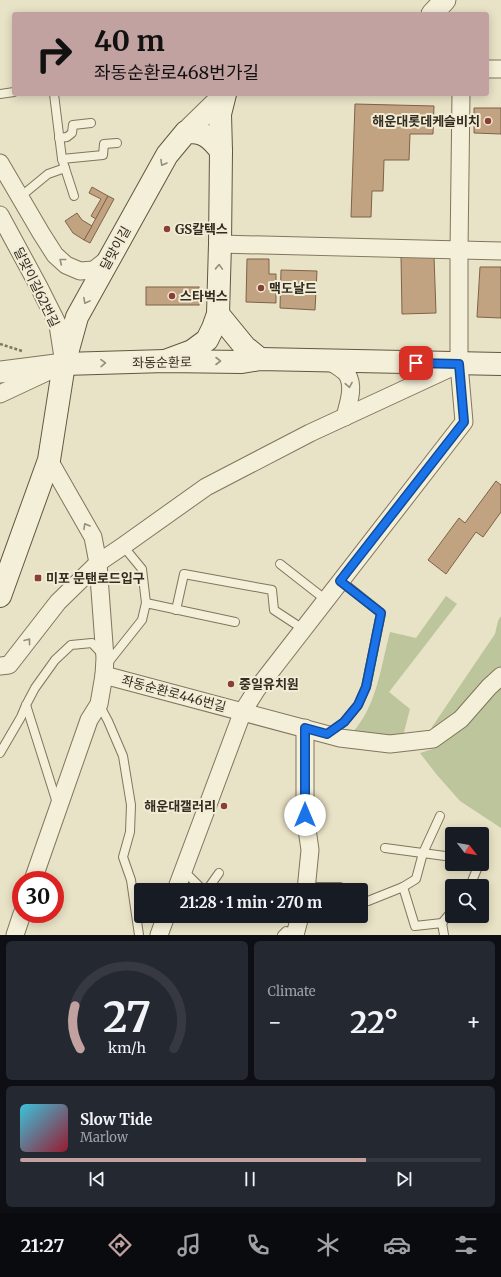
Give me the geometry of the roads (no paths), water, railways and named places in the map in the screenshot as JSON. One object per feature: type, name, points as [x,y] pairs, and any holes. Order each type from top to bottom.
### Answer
[{"type":"main road","points":[[165,361],[192,351],[207,340],[218,314],[221,151],[220,114],[224,96]]},
{"type":"main road","points":[[186,132],[197,132],[208,137],[213,140],[221,151]]},
{"type":"main road","name":"달맞이길","points":[[64,364],[77,317],[167,155],[186,132]]},
{"type":"main road","points":[[218,314],[245,347],[260,359]]},
{"type":"main road","name":"좌동순환로","points":[[64,364],[165,361],[242,362],[260,359],[501,364]]},
{"type":"main road","points":[[0,596],[49,460],[64,364]]},
{"type":"street","points":[[434,12],[446,0]]},
{"type":"street","points":[[489,69],[501,69]]},
{"type":"street","name":"달맞이길","points":[[186,132],[223,96]]},
{"type":"street","points":[[179,883],[243,711],[257,689],[464,422],[459,364],[461,96]]},
{"type":"street","points":[[0,163],[55,255],[66,265],[80,271],[94,270],[109,258]]},
{"type":"street","name":"달맞이길62번길","points":[[0,214],[58,325],[64,364]]},
{"type":"street","points":[[220,244],[501,250]]},
{"type":"street","points":[[329,361],[346,374],[350,386],[350,396],[345,417]]},
{"type":"street","points":[[0,372],[64,364]]},
{"type":"street","points":[[0,394],[64,364]]},
{"type":"street","points":[[0,666],[9,665],[58,602],[98,563],[206,487],[303,436],[459,364]]},
{"type":"street","name":"좌동순환로446번길","points":[[37,871],[89,720],[99,704],[105,667],[98,563],[93,537],[49,460]]},
{"type":"street","name":"좌동순환로446번길","points":[[105,667],[243,711],[340,738],[390,744],[433,739],[461,719],[488,687],[501,676]]},
{"type":"street","points":[[305,728],[305,815],[310,850],[307,883]]},
{"type":"street","points":[[14,935],[19,923]]},
{"type":"street","points":[[159,935],[163,923]]},
{"type":"street","points":[[293,934],[297,923]]},
{"type":"lane","points":[[0,94],[12,92]]},
{"type":"lane","points":[[54,96],[62,160],[74,196]]},
{"type":"lane","points":[[59,138],[67,137],[72,133],[73,125],[91,123]]},
{"type":"lane","points":[[62,160],[103,155],[104,144],[117,143]]},
{"type":"lane","points":[[20,197],[48,174],[65,168]]},
{"type":"lane","points":[[123,546],[142,569],[146,602],[176,610],[235,622]]},
{"type":"lane","points":[[280,564],[326,600]]},
{"type":"lane","points":[[176,610],[184,574],[272,590],[274,610],[303,629]]},
{"type":"lane","points":[[327,734],[344,722],[361,699],[366,687],[381,613],[340,581]]},
{"type":"lane","name":"좌동순환로446번길","points":[[105,667],[142,620],[146,602]]},
{"type":"lane","points":[[0,753],[21,717],[35,688],[55,660],[71,645],[92,643],[105,667]]},
{"type":"lane","points":[[99,704],[123,756],[131,805],[130,832],[124,856],[131,880],[139,935]]},
{"type":"lane","points":[[26,705],[58,808]]},
{"type":"lane","points":[[368,901],[403,887],[416,879],[423,853],[440,816]]},
{"type":"lane","points":[[385,848],[445,856]]},
{"type":"lane","points":[[184,870],[196,883]]},
{"type":"lane","points":[[212,883],[219,873]]},
{"type":"lane","points":[[403,887],[415,926],[442,923],[445,919]]},
{"type":"lane","points":[[442,923],[444,935]]},
{"type":"place","name":"해운대롯데케슬비치","points":[[488,121]]},
{"type":"place","name":"GS칼텍스","points":[[167,229]]},
{"type":"place","name":"맥도날드","points":[[261,288]]},
{"type":"place","name":"스타벅스","points":[[172,296]]},
{"type":"place","name":"미포 문탠로드입구","points":[[38,578]]},
{"type":"place","name":"중일유치원","points":[[231,684]]},
{"type":"place","name":"해운대갤러리","points":[[224,806]]}]
